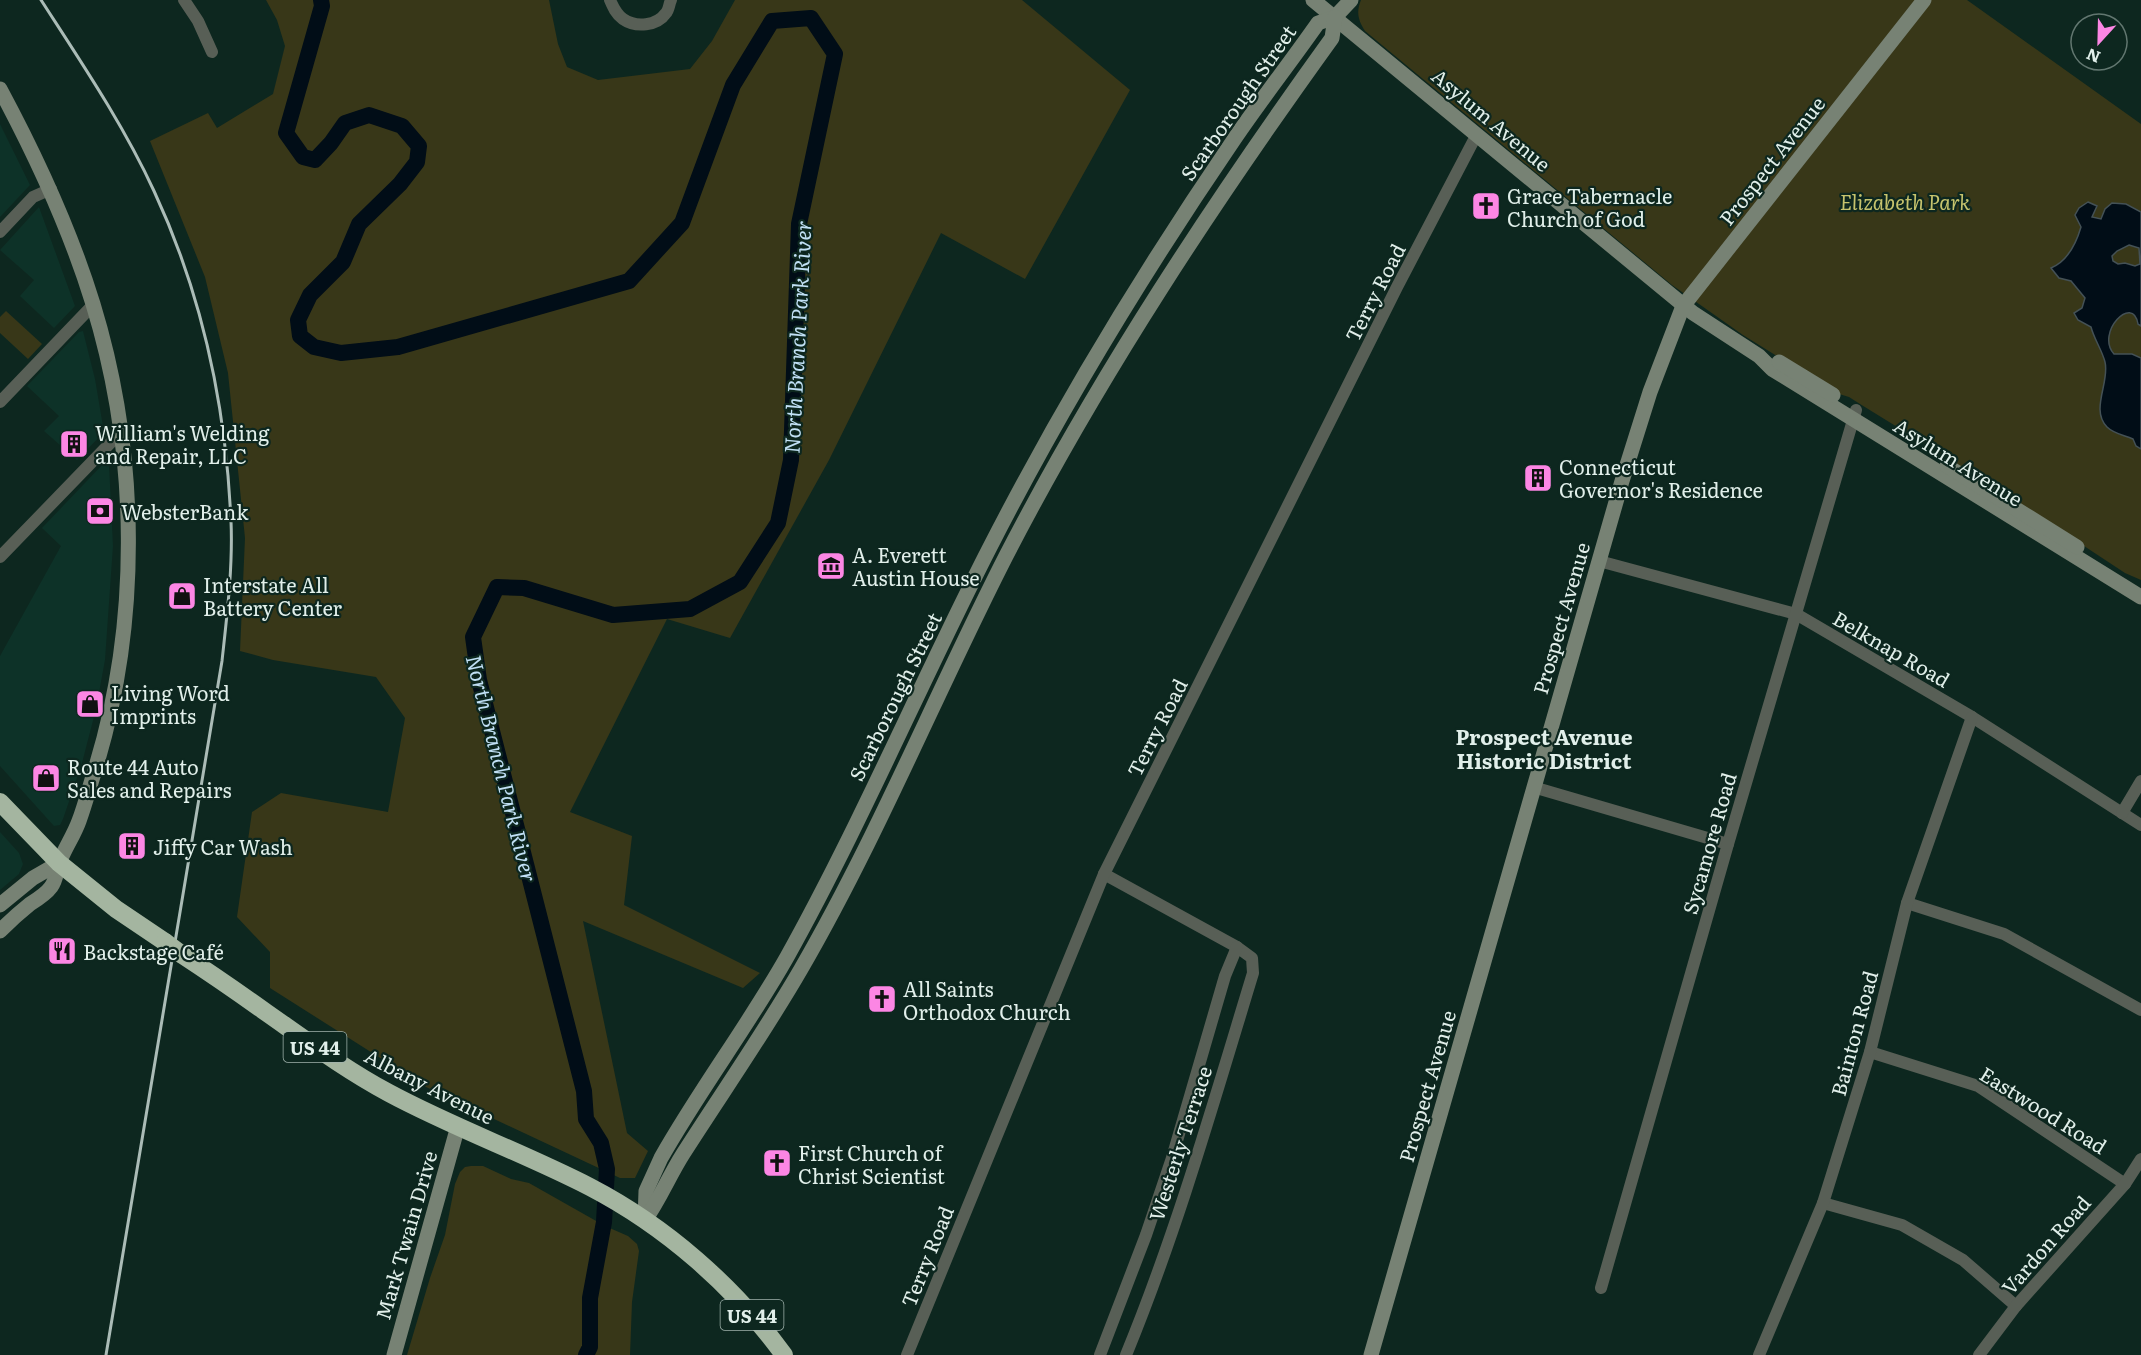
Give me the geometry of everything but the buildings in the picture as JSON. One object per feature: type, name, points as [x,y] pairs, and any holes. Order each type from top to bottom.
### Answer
[{"type":"highway","name":"Albany Avenue","points":[[0,802],[59,863],[116,909],[355,1073],[389,1093],[590,1187],[645,1220],[715,1278],[753,1316],[784,1355]]},
{"type":"main road","name":"Asylum Avenue","points":[[1314,0],[1683,306],[1759,356],[1772,369],[1854,415],[2141,587]]},
{"type":"main road","points":[[1335,17],[1351,0]]},
{"type":"main road","name":"Prospect Avenue","points":[[1371,1355],[1599,561],[1650,392],[1683,306],[1924,0]]},
{"type":"main road","name":"Scarborough Street","points":[[1335,17],[1332,38],[1251,150],[1180,257],[1083,418],[1007,554],[855,870],[802,968],[684,1152],[662,1194],[645,1220],[646,1191],[661,1158],[786,959],[839,859],[913,701],[990,547],[1065,409],[1164,246],[1234,138],[1318,23],[1335,17]]},
{"type":"main road","points":[[0,89],[51,189],[93,305],[114,394],[120,433],[127,496],[128,557],[124,630],[109,717],[80,820],[59,863],[56,879],[49,890],[0,931]]},
{"type":"main road","points":[[1234,138],[1251,150]]},
{"type":"main road","points":[[1164,246],[1180,257]]},
{"type":"main road","points":[[1065,409],[1083,418]]},
{"type":"main road","name":"Asylum Avenue","points":[[1854,415],[2141,597]]},
{"type":"main road","points":[[990,547],[1007,554]]},
{"type":"main road","points":[[913,701],[931,710]]},
{"type":"main road","points":[[839,859],[855,870]]},
{"type":"main road","points":[[0,905],[33,878],[59,863]]},
{"type":"main road","points":[[786,959],[802,968]]},
{"type":"main road","name":"Mark Twain Drive","points":[[394,1355],[458,1126]]},
{"type":"street","points":[[184,0],[198,21],[212,52]]},
{"type":"street","points":[[609,0],[614,10],[623,19],[633,24],[643,25],[657,21],[667,13],[671,0]]},
{"type":"street","name":"Terry Road","points":[[907,1355],[1104,874],[1397,288],[1477,134]]},
{"type":"street","points":[[0,231],[33,197],[51,189]]},
{"type":"street","points":[[0,402],[93,305]]},
{"type":"street","name":"Sycamore Road","points":[[1601,1288],[1854,415]]},
{"type":"street","points":[[0,557],[120,433]]},
{"type":"street","name":"Belknap Road","points":[[1599,561],[1796,614],[1972,717],[2141,825]]},
{"type":"street","name":"Bainton Road","points":[[1759,1355],[1823,1203],[1870,1052],[1908,903],[1972,717]]},
{"type":"street","points":[[2122,813],[2141,781]]},
{"type":"street","points":[[1533,787],[1728,844]]},
{"type":"street","name":"Westerly Terrace","points":[[1104,874],[1237,947],[1252,958],[1253,973],[1194,1166],[1146,1305],[1126,1355]]},
{"type":"street","points":[[1908,903],[2004,934],[2141,1010]]},
{"type":"street","name":"Westerly Terrace","points":[[1100,1355],[1146,1235],[1225,976],[1237,947]]},
{"type":"street","name":"Eastwood Road","points":[[1870,1052],[1978,1086],[2125,1184]]},
{"type":"street","name":"Vardon Road","points":[[1979,1355],[2016,1306],[2125,1184],[2141,1159]]},
{"type":"street","points":[[1823,1203],[1902,1225],[1963,1260],[2016,1306]]},
{"type":"shaded area","points":[[0,124],[30,185],[0,217]]},
{"type":"shaded area","points":[[2088,202],[2097,206],[2092,217],[2101,219],[2105,209],[2112,203],[2126,204],[2141,212],[2141,326],[2135,316],[2129,313],[2123,314],[2112,327],[2109,345],[2114,354],[2132,354],[2141,358],[2141,449],[2136,446],[2133,439],[2113,431],[2102,420],[2100,404],[2106,370],[2105,362],[2091,327],[2078,320],[2074,313],[2082,308],[2085,298],[2071,281],[2059,278],[2051,268],[2062,261],[2074,246],[2081,227],[2075,215],[2079,208]],"holes":[[[2129,245],[2139,248],[2140,264],[2135,266],[2125,263],[2118,264],[2113,261],[2112,256],[2117,251]]]},
{"type":"shaded area","points":[[39,207],[75,306],[54,328],[20,296],[34,280],[0,250]]},
{"type":"shaded area","points":[[83,331],[95,379],[104,432],[77,460],[44,431],[59,416],[27,386],[79,332]]},
{"type":"shaded area","points":[[105,462],[109,464],[113,546],[105,660],[96,709],[82,763],[63,819],[60,825],[54,826],[0,766],[0,656],[61,546],[42,528]]},
{"type":"shaded area","points":[[0,832],[19,853],[23,864],[19,874],[0,890]]},
{"type":"green space","points":[[266,0],[549,0],[558,44],[567,67],[598,80],[690,69],[712,41],[735,0],[1022,0],[1130,90],[1025,279],[941,233],[829,460],[730,638],[667,619],[570,812],[632,836],[624,905],[760,973],[743,988],[583,921],[627,1133],[648,1151],[635,1178],[620,1178],[426,1087],[270,988],[270,952],[237,917],[252,812],[281,793],[388,812],[405,718],[376,677],[273,660],[240,651],[245,538],[228,373],[205,277],[150,141],[208,113],[217,128],[273,94],[285,46],[277,20]]},
{"type":"green space","name":"Elizabeth Park","points":[[1361,0],[1967,0],[2141,124],[2141,580],[2125,573],[1996,488],[1849,397],[1836,393],[1743,335],[1672,285],[1365,31],[1358,16]]},
{"type":"green space","points":[[6,311],[42,344],[28,359],[0,333],[0,317]]},
{"type":"green space","points":[[483,1166],[511,1179],[529,1183],[605,1226],[628,1236],[637,1244],[639,1251],[632,1302],[630,1355],[407,1355],[445,1235],[455,1184],[460,1172],[465,1167]]},
{"type":"waterway","name":"North Branch Park River","points":[[321,0],[322,6],[286,133],[303,157],[315,160],[345,123],[369,115],[402,126],[419,146],[417,162],[400,184],[359,224],[343,262],[310,295],[298,320],[300,336],[314,347],[341,353],[398,347],[629,281],[682,223],[733,85],[772,21],[811,18],[835,54],[799,224],[791,460],[778,523],[740,582],[690,609],[613,615],[524,588],[497,587],[473,637],[479,680],[584,1091],[586,1119],[601,1143],[607,1169],[604,1222],[590,1298],[590,1347],[586,1355]]},
{"type":"railway","points":[[41,0],[101,94],[142,166],[186,270],[209,352],[217,394],[224,436],[231,521],[228,609],[222,661],[106,1355]]},
{"type":"place","name":"Grace Tabernacle Church of God","points":[[1486,206]]},
{"type":"place","name":"William's Welding and Repair, LLC","points":[[74,444]]},
{"type":"place","name":"Connecticut Governor's Residence","points":[[1538,478]]},
{"type":"place","name":"WebsterBank","points":[[100,511]]},
{"type":"place","name":"A. Everett Austin House","points":[[831,566]]},
{"type":"place","name":"Interstate All Battery Center","points":[[182,596]]},
{"type":"place","name":"Living Word Imprints","points":[[90,704]]},
{"type":"place","name":"Route 44 Auto Sales and Repairs","points":[[46,778]]},
{"type":"place","name":"Jiffy Car Wash","points":[[132,846]]},
{"type":"place","name":"Backstage Café","points":[[62,951]]},
{"type":"place","name":"All Saints Orthodox Church","points":[[882,999]]},
{"type":"place","name":"First Church of Christ Scientist","points":[[777,1163]]},
{"type":"district","name":"Prospect Avenue Historic District","points":[[1544,747]]}]
